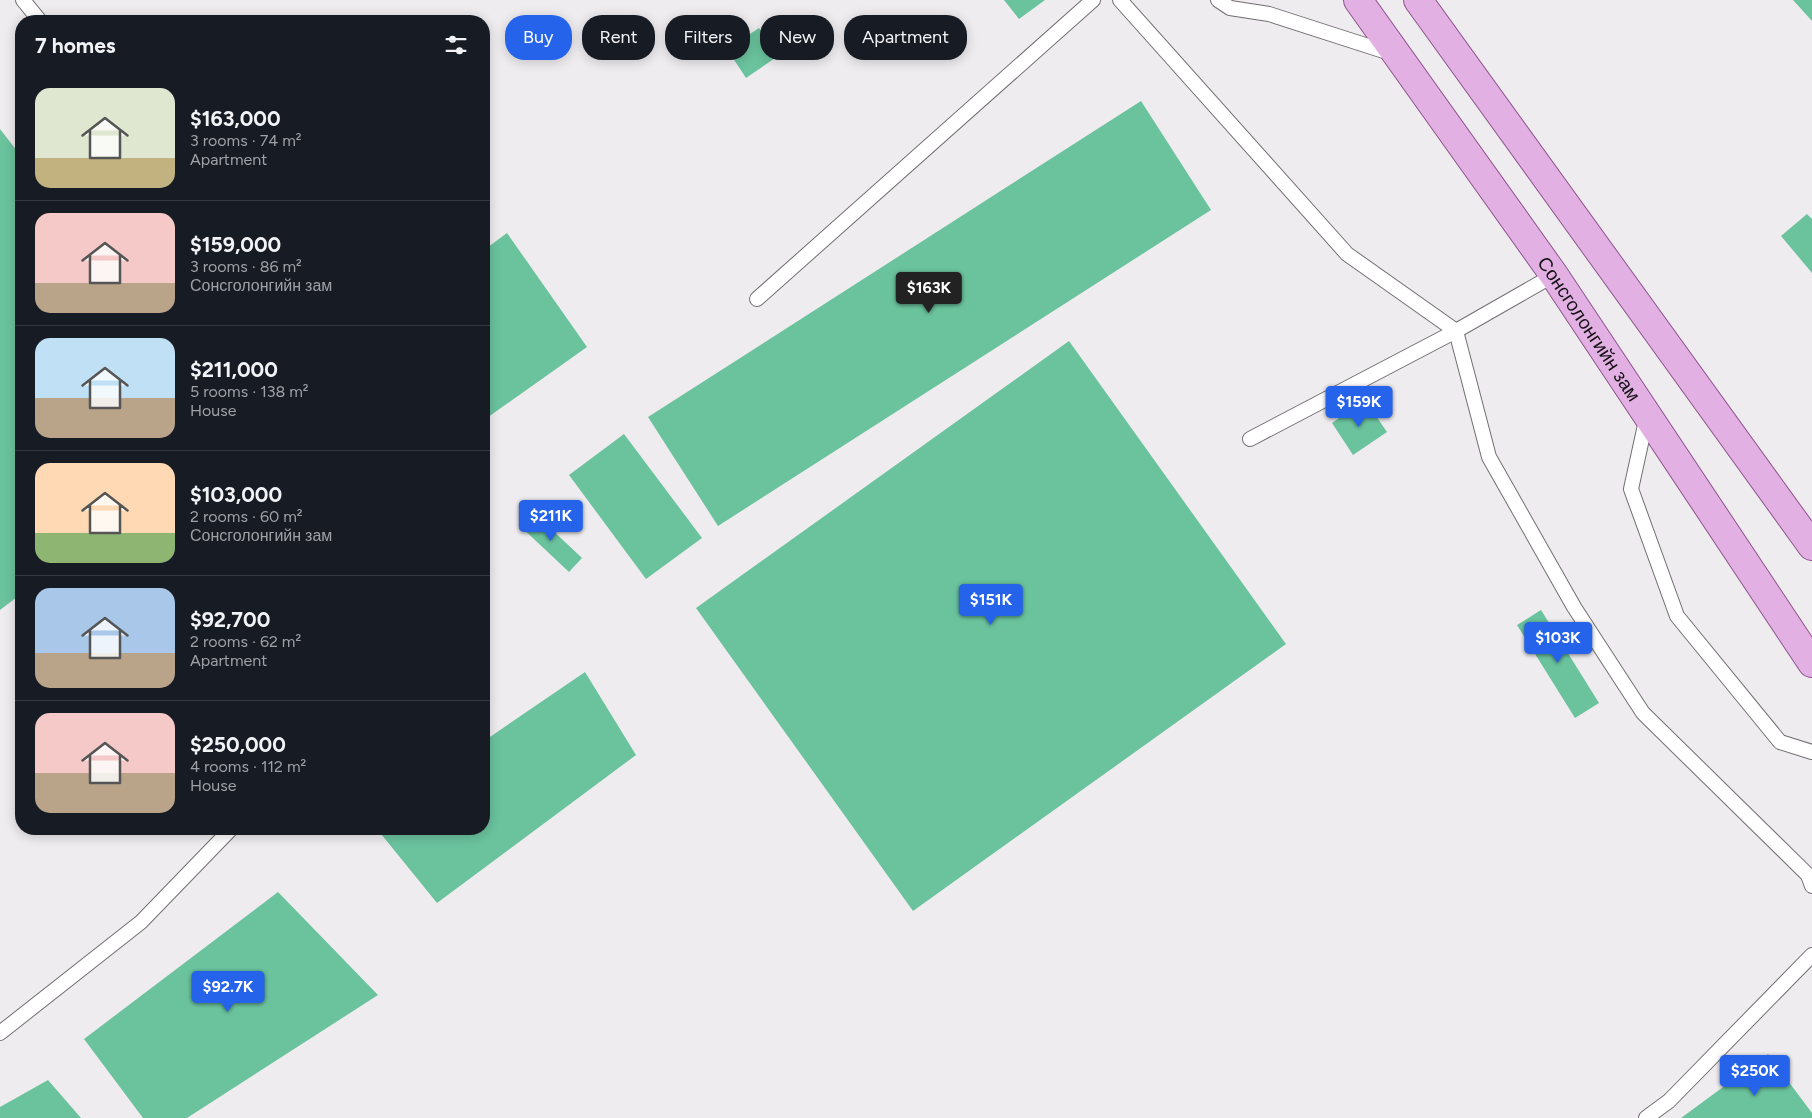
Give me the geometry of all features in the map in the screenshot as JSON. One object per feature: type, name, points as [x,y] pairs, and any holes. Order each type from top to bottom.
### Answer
[{"type":"main road","name":"Сонсголонгийн зам","points":[[1358,0],[1554,275],[1812,663]]},
{"type":"main road","points":[[1418,0],[1812,546]]},
{"type":"lane","points":[[22,0],[35,15]]},
{"type":"lane","points":[[757,299],[1094,0]]},
{"type":"lane","points":[[1120,0],[1347,254],[1456,331],[1490,457],[1574,607],[1643,713],[1808,875],[1812,886]]},
{"type":"lane","points":[[1218,0],[1230,8],[1269,14],[1397,55]]},
{"type":"lane","points":[[1250,439],[1456,331],[1554,275]]},
{"type":"lane","points":[[1648,416],[1631,489],[1677,616],[1780,742],[1812,752]]},
{"type":"lane","points":[[0,1033],[142,922],[225,835]]},
{"type":"lane","points":[[1646,1118],[1669,1101],[1812,955]]},
{"type":"building","points":[[1004,0],[1045,0],[1019,19]]},
{"type":"building","points":[[1793,0],[1812,0],[1812,21]]},
{"type":"building","points":[[759,28],[760,60],[772,60],[746,78],[734,60],[750,60],[750,34]]},
{"type":"building","points":[[1141,101],[1211,210],[718,526],[648,417]]},
{"type":"building","points":[[0,129],[15,148],[15,599],[0,610]]},
{"type":"building","points":[[1807,214],[1812,219],[1812,273],[1781,236]]},
{"type":"building","points":[[507,233],[587,347],[490,416],[490,246]]},
{"type":"building","points":[[1069,341],[1286,644],[913,911],[696,608]]},
{"type":"building","points":[[1365,400],[1387,432],[1353,455],[1332,423]]},
{"type":"building","points":[[624,434],[702,538],[646,579],[569,475]]},
{"type":"building","points":[[532,511],[582,558],[569,572],[519,525]]},
{"type":"building","points":[[1541,610],[1599,703],[1575,718],[1517,625]]},
{"type":"building","points":[[585,672],[636,755],[437,903],[382,835],[490,835],[490,737]]},
{"type":"building","points":[[278,892],[378,995],[187,1118],[143,1118],[84,1039]]},
{"type":"building","points":[[1768,1054],[1812,1113],[1812,1118],[1681,1118]]},
{"type":"building","points":[[48,1080],[81,1118],[0,1118],[0,1107]]}]
